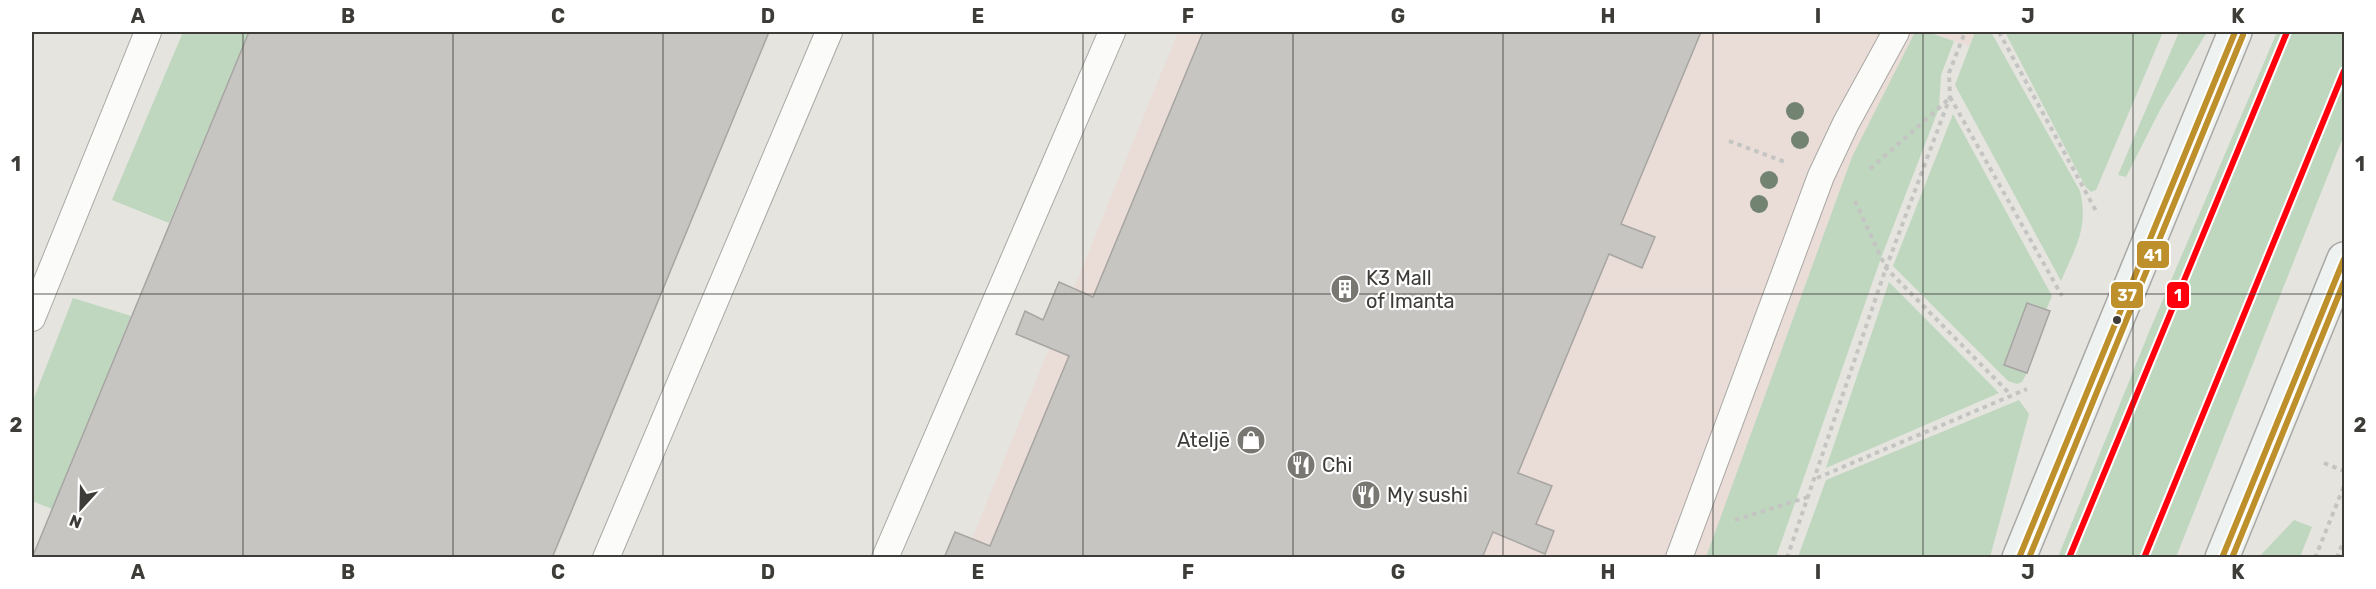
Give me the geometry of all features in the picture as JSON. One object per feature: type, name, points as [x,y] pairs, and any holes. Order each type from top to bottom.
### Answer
[{"type":"main road","points":[[2019,558],[2235,32]]},
{"type":"main road","points":[[2222,558],[2344,259]]},
{"type":"lane","points":[[32,318],[148,32]]},
{"type":"lane","points":[[606,558],[829,32]]},
{"type":"lane","points":[[885,558],[1112,32]]},
{"type":"lane","points":[[1683,546],[1821,176],[1846,123],[1896,32]]},
{"type":"path","points":[[1787,558],[1886,268],[1950,97],[1949,73],[1965,32]]},
{"type":"path","points":[[1999,32],[2096,211]]},
{"type":"path","points":[[1950,97],[2062,296]]},
{"type":"path","points":[[1854,198],[1886,268],[2011,394]]},
{"type":"path","points":[[1816,478],[2027,389]]},
{"type":"path","points":[[2324,462],[2344,471]]},
{"type":"path","points":[[2315,558],[2344,486]]},
{"type":"path","points":[[1683,546],[1809,497]]},
{"type":"path","points":[[2337,558],[2344,540]]},
{"type":"shaded area","name":"K3 Mall of Imanta","points":[[1178,32],[1915,32],[1852,157],[1706,557],[964,558]]},
{"type":"shaded area","points":[[1927,32],[1975,32],[1969,46]]},
{"type":"green space","points":[[183,32],[249,32],[169,223],[112,200]]},
{"type":"green space","points":[[1915,32],[1927,32],[1954,41],[1941,75],[1939,108],[1881,258],[1776,557],[1706,557],[1852,157]]},
{"type":"green space","points":[[1975,32],[1991,32],[2080,191],[2082,227],[2076,248],[2061,281],[1955,85]]},
{"type":"green space","points":[[2005,32],[2163,32],[2096,190],[2091,192],[2085,186]]},
{"type":"green space","points":[[2179,32],[2207,32],[2162,106],[2126,177],[2118,175]]},
{"type":"green space","points":[[2277,32],[2344,32],[2344,135],[2176,557],[2058,557],[2149,332]]},
{"type":"green space","points":[[1953,114],[2052,296],[2046,310],[2027,303],[2004,364],[2027,373],[2022,382],[2017,384],[2008,381],[1893,266]]},
{"type":"green space","points":[[1889,282],[1999,393],[1826,468]]},
{"type":"green space","points":[[73,298],[131,316],[52,509],[32,501],[32,403]]},
{"type":"green space","points":[[2019,400],[2029,414],[1990,557],[1798,557],[1826,480]]},
{"type":"green space","points":[[2294,520],[2312,527],[2300,557],[2259,557]]},
{"type":"building","points":[[249,32],[769,32],[552,558],[32,558]]},
{"type":"building","name":"K3 Mall of Imanta","points":[[1203,32],[1701,32],[1621,224],[1655,237],[1642,268],[1609,254],[1518,473],[1552,486],[1536,524],[1554,531],[1545,554],[1493,532],[1482,558],[944,558],[955,532],[990,546],[1069,356],[1016,334],[1025,311],[1043,320],[1059,282],[1093,297]]},
{"type":"building","points":[[2027,303],[2050,311],[2027,373],[2004,365]]},
{"type":"transit line","name":"37","points":[[2019,558],[2235,32]]},
{"type":"transit line","name":"1","points":[[2069,558],[2287,32]]},
{"type":"transit line","name":"41","points":[[2029,558],[2243,35]]},
{"type":"transit line","name":"1","points":[[2144,558],[2344,71]]},
{"type":"transit line","name":"37","points":[[2222,558],[2344,259]]},
{"type":"transit line","name":"41","points":[[2232,558],[2344,282]]},
{"type":"place","name":"K3 Mall of Imanta","points":[[1345,289]]},
{"type":"place","name":"Ateljē","points":[[1251,440]]},
{"type":"place","name":"Chi","points":[[1301,465]]},
{"type":"place","name":"My sushi","points":[[1366,495]]}]
